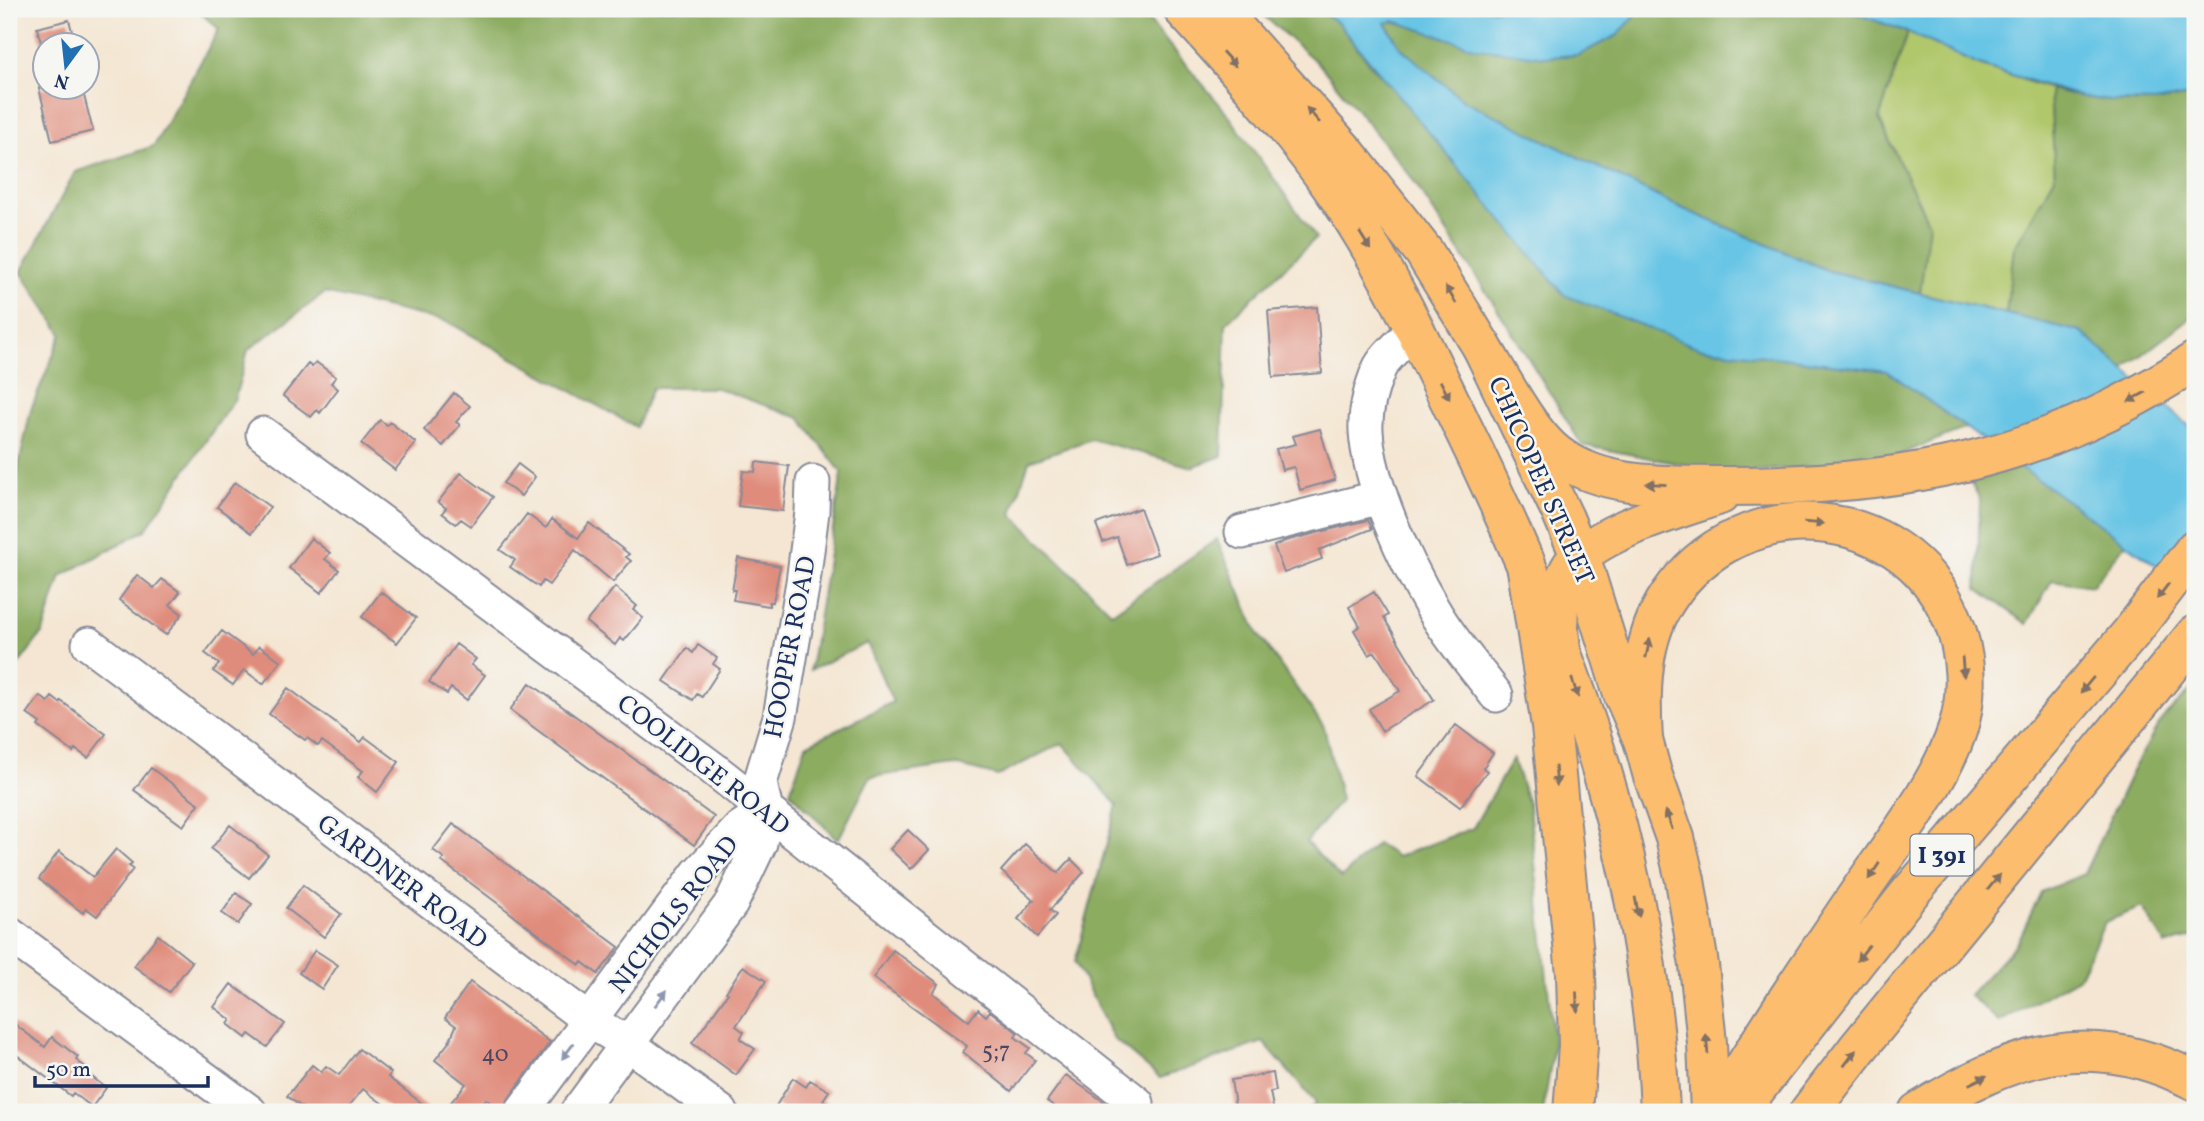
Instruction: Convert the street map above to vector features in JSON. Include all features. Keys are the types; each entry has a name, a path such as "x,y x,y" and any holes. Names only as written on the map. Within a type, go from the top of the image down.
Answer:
{"main road":[{"name":"CHICOPEE STREET","path":"1183,9 1286,126 1336,195 1377,261 1414,330 1527,562 1610,796 1634,890 1651,990 1660,1112"},
{"name":"CHICOPEE STREET","path":"1218,9 1306,106 1424,252 1482,347 1580,555 1623,694 1643,740 1651,773 1675,838 1692,922 1703,1004 1710,1112"},
{"path":"1482,347 1538,436 1561,458 1576,466 1611,478 1637,483 1749,486 1905,475 1990,457 2059,434 2126,403 2195,361"},
{"path":"1560,649 1557,608 1569,570 1580,555 1654,517 1749,486"},
{"path":"1643,740 1641,690 1645,660 1652,632 1667,597 1697,564 1714,550 1753,530 1774,524 1810,522 1845,527 1877,538 1895,549 1925,576 1938,592 1956,629 1963,661 1964,695 1958,728 1951,747 1907,823 1761,1037 1717,1112"},
{"name":"I 391","path":"1749,1098 1908,895 2132,633 2195,549"},
{"path":"1527,562 1551,726 1576,974 1578,1046 1573,1112"},
{"name":"I 391","path":"1809,1112 1858,1048 2184,650"},
{"path":"1919,1112 2012,1065 2062,1052 2107,1051 2129,1054 2195,1080"}],"street":[{"path":"1414,330 1380,365 1370,392 1366,430 1381,497 1433,611 1496,695"},
{"name":"COOLIDGE ROAD","path":"263,434 712,767 1138,1103"},
{"name":"HOOPER ROAD","path":"766,811 760,783 780,718 803,582 813,482"},
{"path":"1241,532 1381,497"},
{"name":"GARDNER ROAD","path":"89,644 590,1021 627,1043 721,1112"},
{"name":"NICHOLS ROAD","path":"523,1112 698,873 740,828 766,811"},
{"name":"NICHOLS ROAD","path":"576,1112 731,904 760,843 766,811"},
{"path":"9,934 250,1112"}],"green space":[{"path":"196,9 1139,9 1227,113 1316,238 1226,323 1222,456 1192,467 1091,439 1029,461 1012,514 1112,613 1217,539 1258,634 1324,727 1341,800 1306,842 1341,878 1377,844 1397,857 1473,828 1513,758 1529,807 1554,1045 1543,1112 1307,1112 1316,1103 1263,1042 1160,1078 1113,1038 1075,962 1117,805 1062,743 998,776 955,765 870,777 838,840 790,792 806,745 893,702 867,643 810,670 842,473 800,418 717,388 652,388 636,427 448,322 325,293 248,350 235,398 145,530 61,576 43,632 9,677 9,511 31,409 62,334 21,272 75,172 154,146 219,29"},
{"path":"1256,9 1318,9 1338,23 1374,69 1699,348 1887,371 1966,428 1881,462 1727,473 1582,445 1409,174 1321,66"},
{"path":"1641,9 1842,9 1908,32 1879,119 1929,224 1920,293 1829,271 1679,207 1463,100 1401,48 1385,22 1394,21 1545,57 1578,55 1618,35"},
{"path":"1908,32 1976,64 2050,89 2055,177 2014,248 2006,314 1920,293 1928,224 1879,119"},
{"path":"2050,89 2088,98 2122,102 2157,101 2195,95 2195,314 2124,369 2081,332 2006,314 2014,248 2055,177"},
{"path":"2015,463 2126,543 2092,586 2052,580 2027,624 1977,588 1980,499 1971,483"},
{"path":"2195,686 2195,936 2166,945 2142,907 2105,922 2079,977 1999,1022 1969,995 2018,942 2041,892 2084,874 2132,771 2162,719"}],"water":[{"path":"1318,9 1641,9 1618,35 1578,55 1545,57 1477,48 1394,21 1385,23 1401,48 1463,100 1679,207 1829,271 2081,332 2195,431 2195,593 1887,371 1699,348 1564,295 1338,23"},
{"path":"1842,9 2195,9 2195,95 2155,102 2082,97 1976,64 1908,32"}],"building":[{"path":"69,20 72,32 38,32 37,28"},
{"path":"42,102 86,102 93,131 52,141"},
{"path":"1317,307 1322,373 1273,377 1268,311"},
{"path":"316,362 336,377 331,383 338,389 320,413 317,410 311,417 283,396 308,364 312,367"},
{"path":"454,393 470,406 456,422 460,425 443,446 424,430"},
{"path":"380,420 387,425 390,422 416,443 395,470 361,444"},
{"path":"1320,429 1335,480 1300,490 1294,467 1282,470 1276,449 1296,444 1293,436"},
{"path":"756,462 789,466 783,511 738,506 743,471 755,472"},
{"path":"518,464 535,477 521,496 503,483"},
{"path":"461,473 493,497 471,526 461,519 456,524 442,513 446,508 438,502"},
{"path":"235,482 270,507 252,533 217,507"},
{"path":"1140,508 1157,554 1127,565 1117,537 1103,542 1096,524"},
{"path":"527,514 546,528 552,519 578,538 589,523 629,554 626,557 631,561 613,582 575,550 549,585 543,581 539,587 510,567 515,560 500,550"},
{"path":"1368,520 1372,529 1319,550 1322,559 1284,573 1274,546"},
{"path":"311,538 330,553 325,559 339,570 321,593 289,568"},
{"path":"738,558 780,566 773,602 769,602 769,606 733,600 735,590 732,590"},
{"path":"137,575 154,588 162,579 180,592 170,605 182,614 166,635 119,600"},
{"path":"615,587 637,606 633,610 643,618 624,641 620,638 615,645 586,622"},
{"path":"381,592 416,618 397,643 362,617"},
{"path":"1374,592 1388,615 1384,618 1434,700 1382,731 1369,709 1400,691 1375,652 1369,655 1354,630 1360,626 1349,607"},
{"path":"222,631 253,654 259,646 281,661 263,684 244,670 233,685 213,671 219,664 205,653"},
{"path":"456,644 476,659 471,665 485,675 467,700 451,688 447,694 429,682"},
{"path":"698,645 717,658 713,664 720,669 702,697 697,694 693,700 664,681 687,648 693,653"},
{"path":"530,683 714,817 694,845 510,710"},
{"path":"288,688 361,742 365,737 399,762 377,792 358,777 363,771 322,741 318,746 307,738 305,740 269,714"},
{"path":"40,696 48,702 52,697 60,703 61,701 106,734 88,758 75,749 73,752 38,726 40,723 27,714"},
{"path":"1456,725 1493,753 1483,768 1487,771 1460,807 1418,776"},
{"path":"151,768 199,804 183,826 134,790"},
{"path":"453,824 619,947 598,974 582,962 580,965 441,861 444,858 433,850"},
{"path":"230,825 268,855 249,878 211,849"},
{"path":"908,830 929,850 911,869 890,849"},
{"path":"1025,844 1058,873 1071,859 1084,872 1050,910 1056,915 1037,937 1018,919 1034,900 1001,871"},
{"path":"116,849 132,863 129,866 133,869 97,916 86,908 83,913 39,879 59,851 93,877"},
{"path":"303,885 341,914 324,937 286,908"},
{"path":"236,893 252,904 238,924 222,913"},
{"path":"158,935 192,962 169,992 134,966"},
{"path":"315,950 338,965 322,989 299,973"},
{"path":"893,950 939,984 933,993 969,1021 978,1009 986,1016 990,1011 1018,1033 1015,1037 1030,1048 1026,1053 1035,1060 1011,1091 963,1052 967,1046 873,978"},
{"path":"743,966 766,981 736,1026 744,1032 740,1039 755,1049 736,1075 692,1043 728,993 726,992"},
{"path":"470,982 550,1042 507,1101 503,1112 486,1099 475,1112 443,1112 466,1084 435,1060 449,1042 456,1026 445,1018"},
{"path":"231,984 285,1024 267,1047 249,1034 246,1038 228,1024 231,1020 214,1007"},
{"path":"9,1020 45,1047 52,1037 78,1057 76,1060 89,1070 87,1073 106,1088 92,1107 73,1093 71,1096 9,1049"},
{"path":"359,1049 391,1073 388,1077 433,1112 394,1112 363,1089 344,1112 308,1112 287,1096 312,1065 321,1072 326,1066 339,1075"},
{"path":"1273,1073 1276,1091 1270,1092 1274,1112 1236,1112 1231,1080"},
{"path":"1066,1075 1118,1112 1062,1112 1047,1101"},
{"path":"793,1078 806,1087 810,1080 829,1091 823,1100 844,1112 786,1112 776,1106"}]}
